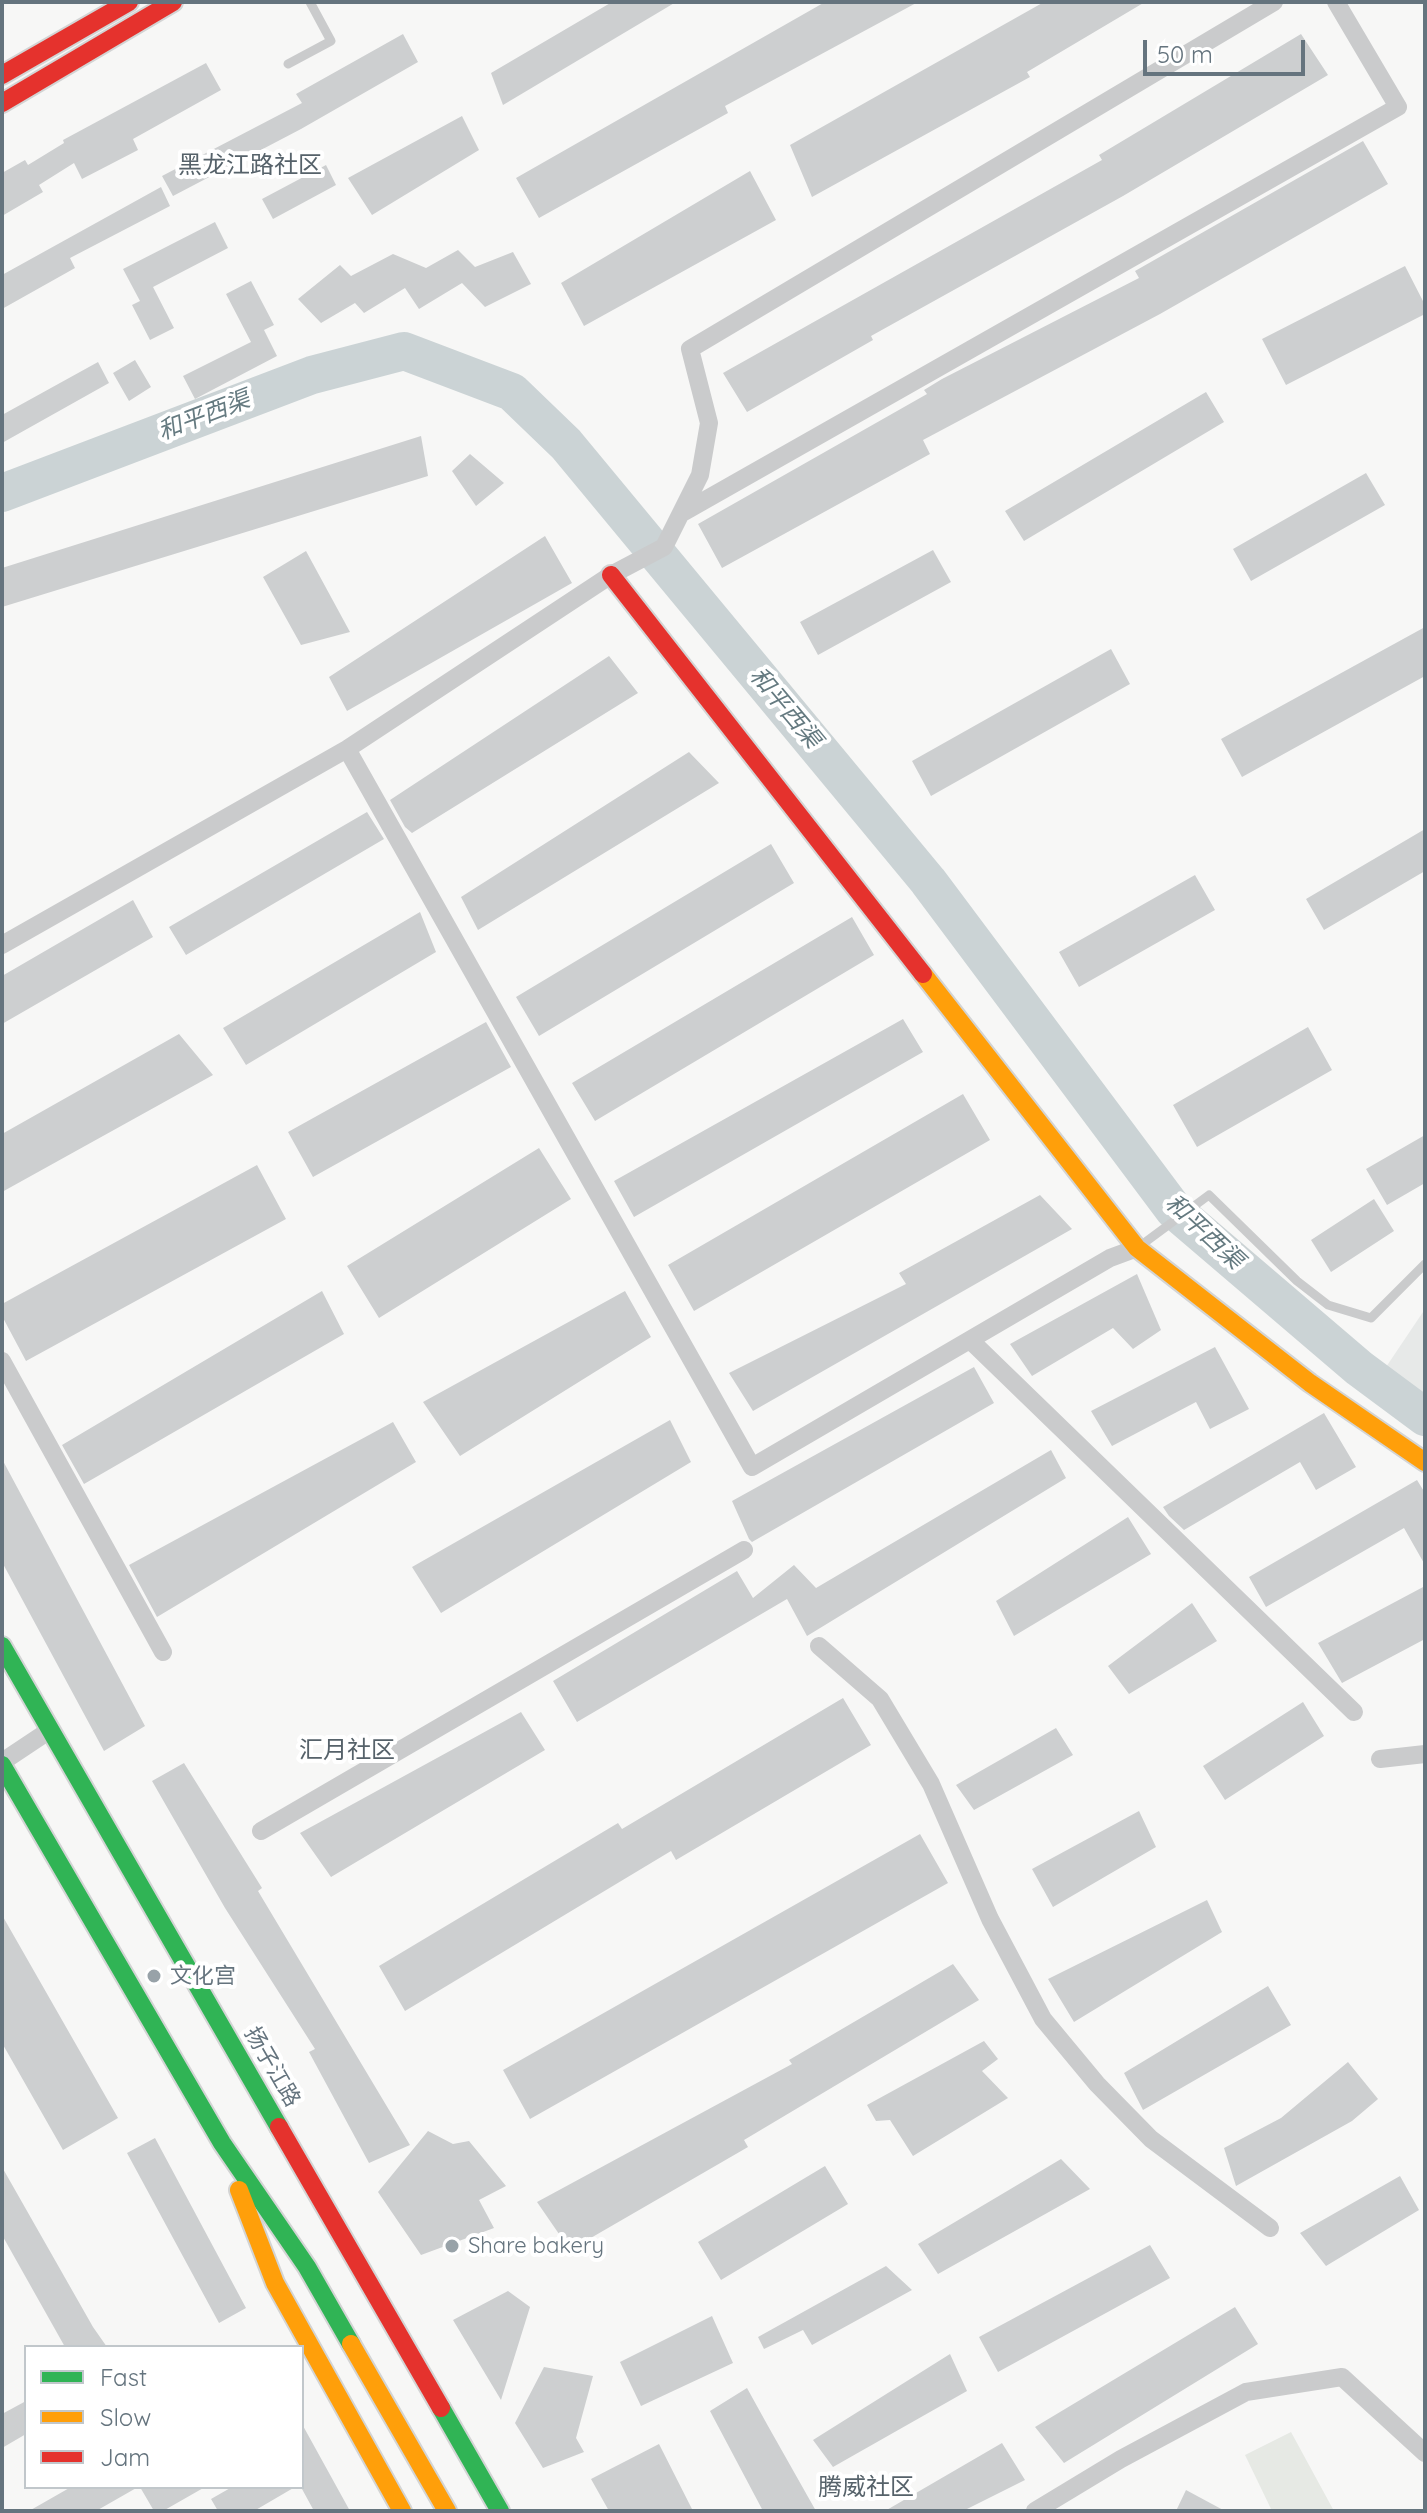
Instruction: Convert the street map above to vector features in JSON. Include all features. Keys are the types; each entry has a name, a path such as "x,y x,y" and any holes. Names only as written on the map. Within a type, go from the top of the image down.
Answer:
{"main road":[{"path":"2,75 129,2"},
{"path":"2,103 173,2"},
{"path":"612,575 1138,1248 1310,1383 1425,1462"},
{"name":"扬子江路","path":"2,1646 500,2511"},
{"path":"2,1763 222,2143 307,2267 447,2511"},
{"path":"222,2143 275,2283 402,2511"}],"street":[{"path":"2,945 347,749 612,575 664,547 700,475 709,423 690,349 1274,2"},
{"path":"684,512 1398,107 1336,2"},
{"path":"347,749 752,1467 1110,1258 1138,1248"},
{"path":"971,1341 1354,1712"},
{"path":"2,1361 163,1652"},
{"path":"261,1831 744,1550"},
{"path":"819,1646 880,1699 924,1772 990,1919 1043,2019 1097,2084 1151,2139 1270,2228"},
{"path":"2,1763 50,1730"},
{"path":"1380,1759 1425,1754"},
{"path":"1035,2511 1121,2459 1246,2392 1342,2377 1425,2453"}],"lane":[{"path":"288,64 331,41 310,2"},
{"path":"1138,1248 1209,1195 1297,1281 1328,1305 1371,1318 1425,1264"}],"shaded area":[{"path":"1425,1309 1425,1404 1382,1373"},
{"path":"1291,2432 1334,2511 1272,2511 1245,2455"}],"building":[{"path":"612,2 676,2 503,105 491,73"},
{"path":"825,2 918,2 725,106 728,113 539,218 516,178"},
{"path":"1044,2 1145,2 1027,72 1030,77 812,197 790,145"},
{"path":"403,34 418,62 301,129 173,196 162,176 302,103 296,94"},
{"path":"1301,34 1328,75 1123,196 871,336 873,340 747,412 723,373 1102,160 1099,155"},
{"path":"206,63 221,90 133,139 138,150 82,179 74,163 39,185 43,192 2,216 2,173 25,160 28,165 64,143 63,140"},
{"path":"462,116 479,150 372,215 348,178"},
{"path":"1363,141 1388,184 1160,314 923,440 930,454 722,568 698,524 927,394 924,390 942,379 1139,278 1135,271"},
{"path":"326,165 336,185 273,219 262,199"},
{"path":"750,171 776,220 584,326 561,283"},
{"path":"161,187 170,206 70,258 75,268 2,309 2,275"},
{"path":"215,222 228,248 153,287 174,328 150,340 132,305 140,301 123,269"},
{"path":"458,250 475,267 513,252 531,284 485,307 462,283 419,309 405,288 364,313 355,303 321,323 298,299 340,265 351,276 393,254 426,268"},
{"path":"1405,266 1425,305 1425,314 1286,385 1262,339"},
{"path":"251,281 274,325 264,330 277,356 195,399 183,376 251,342 226,294"},
{"path":"135,360 151,387 129,401 113,373"},
{"path":"98,362 109,383 2,443 2,415"},
{"path":"1206,392 1224,422 1024,541 1005,511"},
{"path":"421,436 428,476 2,607 2,568"},
{"path":"470,454 504,483 476,506 452,471"},
{"path":"1366,473 1385,505 1251,581 1233,549"},
{"path":"545,536 572,583 347,711 329,677"},
{"path":"933,550 951,582 818,655 800,622"},
{"path":"306,551 350,632 301,645 263,577"},
{"path":"1425,627 1425,676 1242,777 1221,739"},
{"path":"1111,649 1130,684 931,796 912,761"},
{"path":"609,656 638,693 412,833 405,827 390,800"},
{"path":"689,752 719,783 478,930 461,897"},
{"path":"367,812 384,839 186,955 169,927"},
{"path":"1425,829 1425,871 1324,930 1306,899"},
{"path":"771,844 794,883 539,1036 516,997"},
{"path":"1195,875 1215,910 1079,987 1059,952"},
{"path":"133,900 153,937 2,1024 2,976"},
{"path":"420,912 436,952 246,1065 223,1028"},
{"path":"852,917 874,955 595,1121 572,1083"},
{"path":"903,1019 923,1052 634,1217 614,1181"},
{"path":"486,1022 511,1067 313,1177 288,1132"},
{"path":"1308,1027 1332,1070 1197,1147 1173,1105"},
{"path":"179,1034 213,1075 2,1192 2,1134"},
{"path":"963,1094 990,1140 694,1311 668,1265"},
{"path":"1425,1135 1425,1183 1387,1205 1366,1169"},
{"path":"539,1148 571,1199 379,1318 347,1266"},
{"path":"257,1165 286,1219 26,1361 2,1316 2,1304"},
{"path":"1040,1195 1072,1229 753,1411 729,1373 906,1284 899,1273"},
{"path":"1374,1199 1394,1231 1331,1272 1311,1240"},
{"path":"1137,1274 1161,1330 1133,1349 1113,1328 1032,1376 1010,1344"},
{"path":"322,1291 344,1334 84,1484 62,1445"},
{"path":"625,1291 651,1337 460,1456 423,1402"},
{"path":"1215,1347 1249,1409 1210,1429 1196,1402 1112,1446 1091,1411"},
{"path":"974,1367 994,1403 752,1542 749,1539 732,1501"},
{"path":"1324,1413 1356,1467 1316,1490 1300,1462 1184,1530 1163,1507"},
{"path":"670,1420 691,1462 441,1613 412,1567"},
{"path":"393,1422 416,1462 157,1617 129,1565"},
{"path":"1051,1450 1066,1478 807,1636 787,1599 577,1722 553,1681 737,1571 753,1598 794,1565 816,1588"},
{"path":"2,1459 145,1726 104,1751 2,1562"},
{"path":"1417,1480 1425,1493 1425,1565 1404,1528 1266,1607 1249,1577"},
{"path":"1128,1517 1151,1554 1014,1636 996,1601"},
{"path":"1425,1586 1425,1639 1342,1683 1318,1643"},
{"path":"1192,1603 1217,1641 1129,1694 1108,1666"},
{"path":"843,1698 871,1745 676,1860 671,1851 405,2011 379,1966 618,1823 622,1829"},
{"path":"1303,1702 1324,1736 1225,1800 1203,1766"},
{"path":"521,1712 545,1750 331,1877 300,1833"},
{"path":"1056,1728 1073,1755 974,1810 956,1785"},
{"path":"184,1763 262,1888 258,1891 410,2145 369,2163 309,2052 315,2049 225,1908 152,1781"},
{"path":"1139,1811 1156,1847 1053,1907 1032,1869"},
{"path":"920,1834 948,1883 530,2119 503,2070"},
{"path":"1207,1900 1222,1932 1074,2022 1048,1979"},
{"path":"2,1915 118,2118 63,2150 2,2043"},
{"path":"953,1964 979,2000 744,2140 748,2147 570,2250 537,2202 792,2064 789,2060"},
{"path":"1268,1986 1291,2025 1143,2110 1124,2073"},
{"path":"984,2041 998,2059 982,2071 1008,2098 913,2156 890,2120 876,2121 867,2105"},
{"path":"1348,2062 1378,2099 1352,2121 1236,2186 1224,2148 1281,2118"},
{"path":"428,2131 453,2144 469,2141 506,2186 479,2200 494,2228 421,2255 378,2192"},
{"path":"155,2138 246,2308 219,2323 127,2153"},
{"path":"1061,2159 1090,2189 938,2274 918,2244"},
{"path":"825,2166 848,2204 721,2280 698,2242"},
{"path":"2,2167 106,2345 64,2345 2,2235"},
{"path":"1400,2176 1419,2210 1326,2266 1300,2233"},
{"path":"1150,2245 1170,2278 998,2372 979,2337"},
{"path":"886,2266 912,2290 812,2345 803,2330 764,2349 758,2337"},
{"path":"508,2291 530,2307 501,2400 453,2320"},
{"path":"1235,2307 1258,2344 1064,2463 1035,2427"},
{"path":"712,2316 733,2363 641,2406 620,2362"},
{"path":"950,2354 967,2391 833,2467 813,2440"},
{"path":"544,2367 593,2376 576,2438 584,2452 543,2468 515,2423"},
{"path":"747,2388 816,2511 763,2511 710,2411"},
{"path":"24,2402 24,2435 2,2448 2,2414"},
{"path":"304,2428 350,2511 314,2511 302,2489"},
{"path":"1002,2443 1025,2480 963,2511 885,2511"},
{"path":"659,2444 693,2511 609,2511 591,2479"},
{"path":"68,2489 134,2489 96,2511 29,2511"},
{"path":"141,2489 202,2489 163,2511 154,2511"},
{"path":"228,2489 292,2489 254,2511 218,2511 211,2499"},
{"path":"1186,2490 1225,2511 1176,2511"}],"waterway":[{"name":"和平西渠","path":"2,493 312,375 404,351 512,392 566,444 928,881 1174,1210 1359,1368 1425,1417"}],"traffic: fast":[{"path":"2,1646 279,2127"},
{"path":"2,1765 222,2143 307,2267 351,2344"},
{"path":"441,2408 500,2511"}],"traffic: slow":[{"path":"923,974 1137,1248 1310,1383 1425,1462"},
{"path":"239,2190 275,2283 402,2511"},
{"path":"351,2344 447,2511"}],"traffic: jam":[{"path":"2,75 129,2"},
{"path":"2,103 173,2"},
{"path":"611,575 923,974"},
{"path":"279,2127 441,2408"}],"place":[{"name":"文化宫","path":"154,1976"},
{"name":"Share bakery","path":"452,2246"}],"district":[{"name":"黑龙江路社区","path":"250,166"},
{"name":"汇月社区","path":"347,1751"},
{"name":"腾威社区","path":"866,2488"}]}
